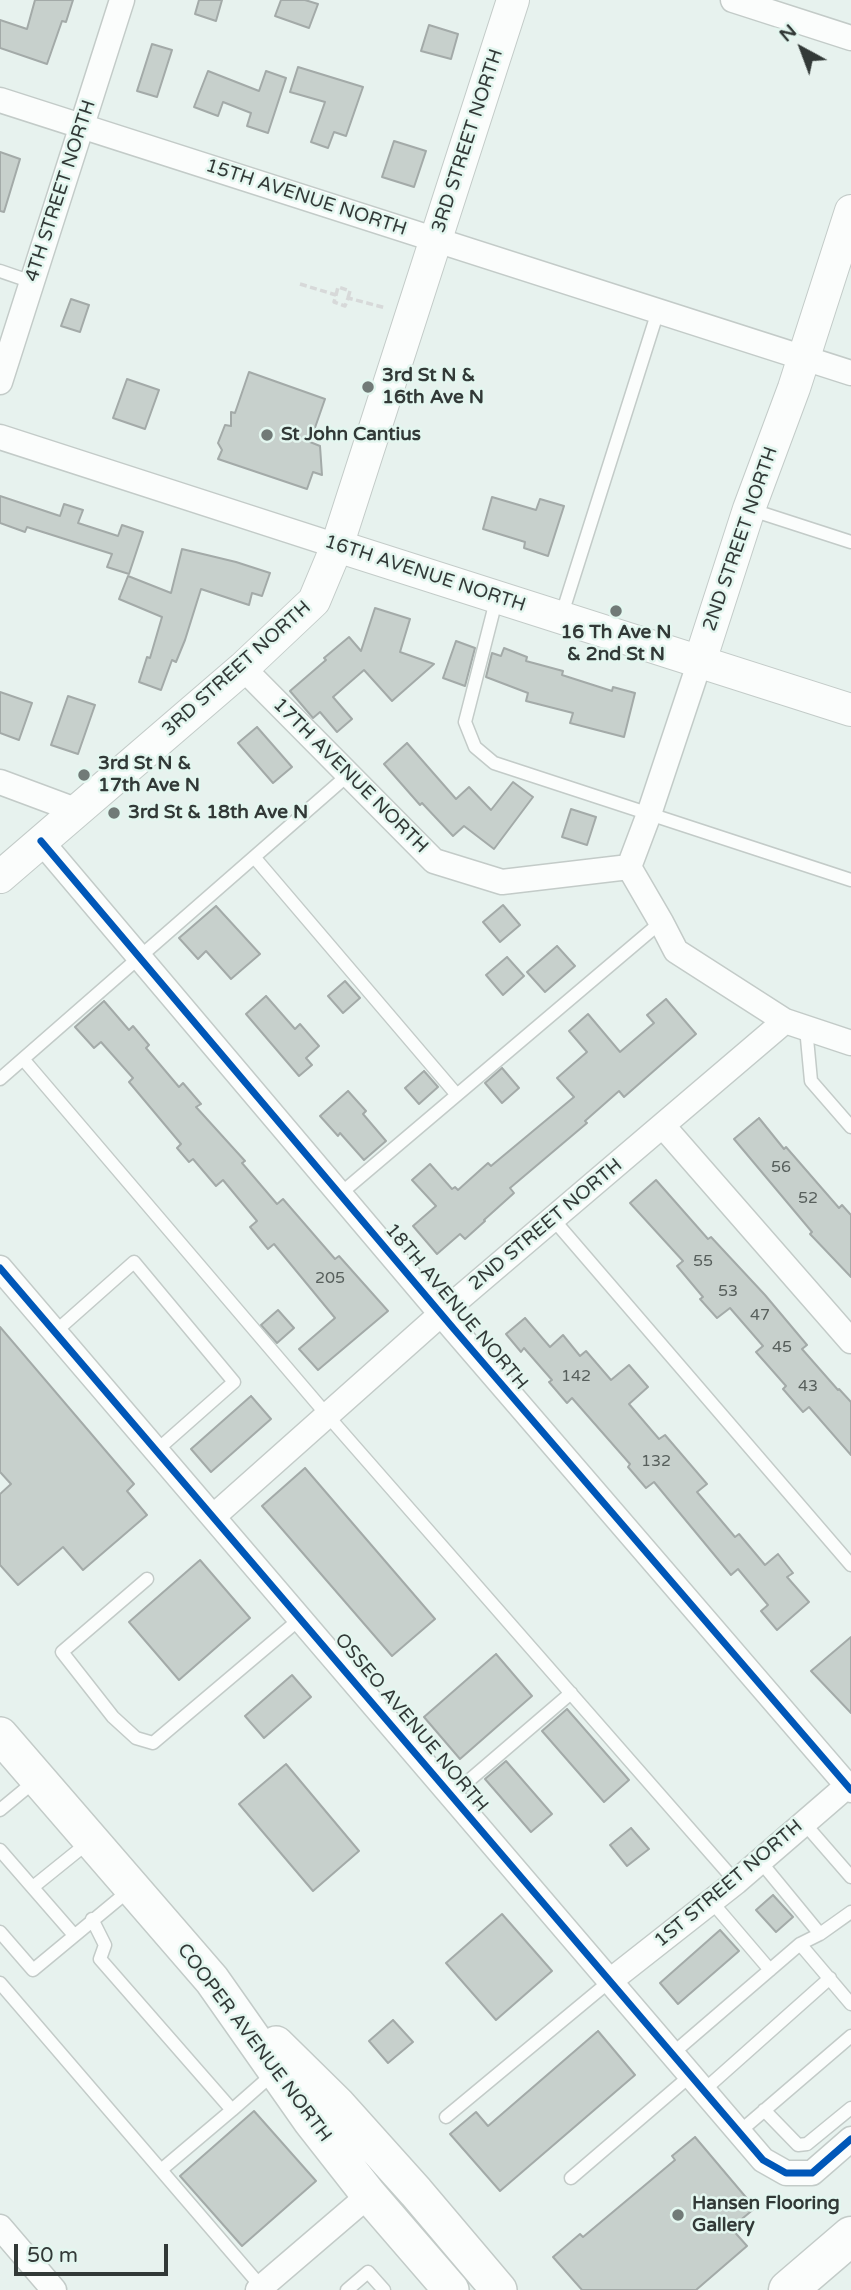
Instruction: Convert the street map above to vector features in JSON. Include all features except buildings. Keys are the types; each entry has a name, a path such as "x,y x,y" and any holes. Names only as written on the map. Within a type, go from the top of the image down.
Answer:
{"highway":[{"path":"788,2290 851,2236"}],"main road":[{"name":"COOPER AVENUE NORTH","path":"0,1735 212,1980 311,2121 369,2195 451,2290"},
{"path":"212,1980 337,2104 499,2290"}],"street":[{"name":"4TH STREET NORTH","path":"0,382 122,0"},
{"name":"3RD STREET NORTH","path":"0,877 243,668 314,601 337,546 513,0"},
{"path":"733,0 851,38"},
{"name":"15TH AVENUE NORTH","path":"0,100 851,373"},
{"name":"2ND STREET NORTH","path":"629,867 649,814 749,509 804,358 851,212"},
{"name":"16TH AVENUE NORTH","path":"0,437 851,710"},
{"name":"17TH AVENUE NORTH","path":"243,668 434,861 502,882 629,867"},
{"path":"0,782 78,811"},
{"name":"18TH AVENUE NORTH","path":"41,841 441,1314 849,1788"},
{"path":"629,867 676,951 795,1025 851,1044"},
{"name":"2ND STREET NORTH","path":"214,1516 441,1314 663,1126 795,1025"},
{"path":"663,1126 851,1341"},
{"name":"OSSEO AVENUE NORTH","path":"0,1268 763,2160 786,2173 812,2174 851,2139"},
{"name":"1ST STREET NORTH","path":"610,1981 736,1882 849,1788"},
{"path":"261,2289 369,2195"},
{"path":"0,2227 54,2290"}],"lane":[{"path":"0,271 32,282"},
{"path":"561,617 658,311"},
{"path":"749,509 851,542"},
{"path":"497,597 465,722 475,747 494,763 851,880"},
{"path":"0,1079 348,775"},
{"path":"254,857 457,1095"},
{"path":"340,1194 662,922"},
{"path":"795,1025 811,1081 851,1127"},
{"path":"23,1059 327,1415 736,1882"},
{"path":"553,1219 851,1565"},
{"path":"55,1332 134,1262 234,1382 157,1450"},
{"path":"147,1579 62,1652 113,1717 136,1738 153,1743 301,1618"},
{"path":"452,1795 571,1693"},
{"path":"0,1810 38,1779"},
{"path":"804,1823 851,1877"},
{"path":"33,1887 91,1840"},
{"path":"0,1850 74,1935"},
{"path":"760,1861 820,1934"},
{"path":"0,1932 33,1970 132,1888"},
{"path":"711,1901 770,1970"},
{"path":"672,2054 800,1944 820,1934 851,1912"},
{"path":"92,1919 105,1945 100,1959 232,2110"},
{"path":"800,1944 851,2004"},
{"path":"571,2178 697,2084 830,1978"},
{"path":"446,2117 610,1981"},
{"path":"0,1983 261,2289"},
{"path":"738,2133 851,2036"},
{"path":"161,2170 276,2071"},
{"path":"764,2110 797,2145 807,2144 851,2108"},
{"path":"347,2290 368,2272 384,2290"}],"path":[{"path":"300,284 336,295"},
{"path":"338,287 350,291 348,298 345,306 334,302 338,287"},
{"path":"348,298 386,308"}],"cycle path":[{"path":"41,841 453,1328 851,1790"},
{"path":"0,1268 763,2160 786,2173 812,2173 851,2139"}],"place":[{"name":"3rd St N & 16th Ave N","path":"368,387"},
{"name":"St John Cantius","path":"267,435"},
{"name":"16 Th Ave N & 2nd St N","path":"616,611"},
{"name":"3rd St N & 17th Ave N","path":"84,775"},
{"name":"3rd St & 18th Ave N","path":"114,813"},
{"name":"Hansen Flooring Gallery","path":"678,2215"}]}
